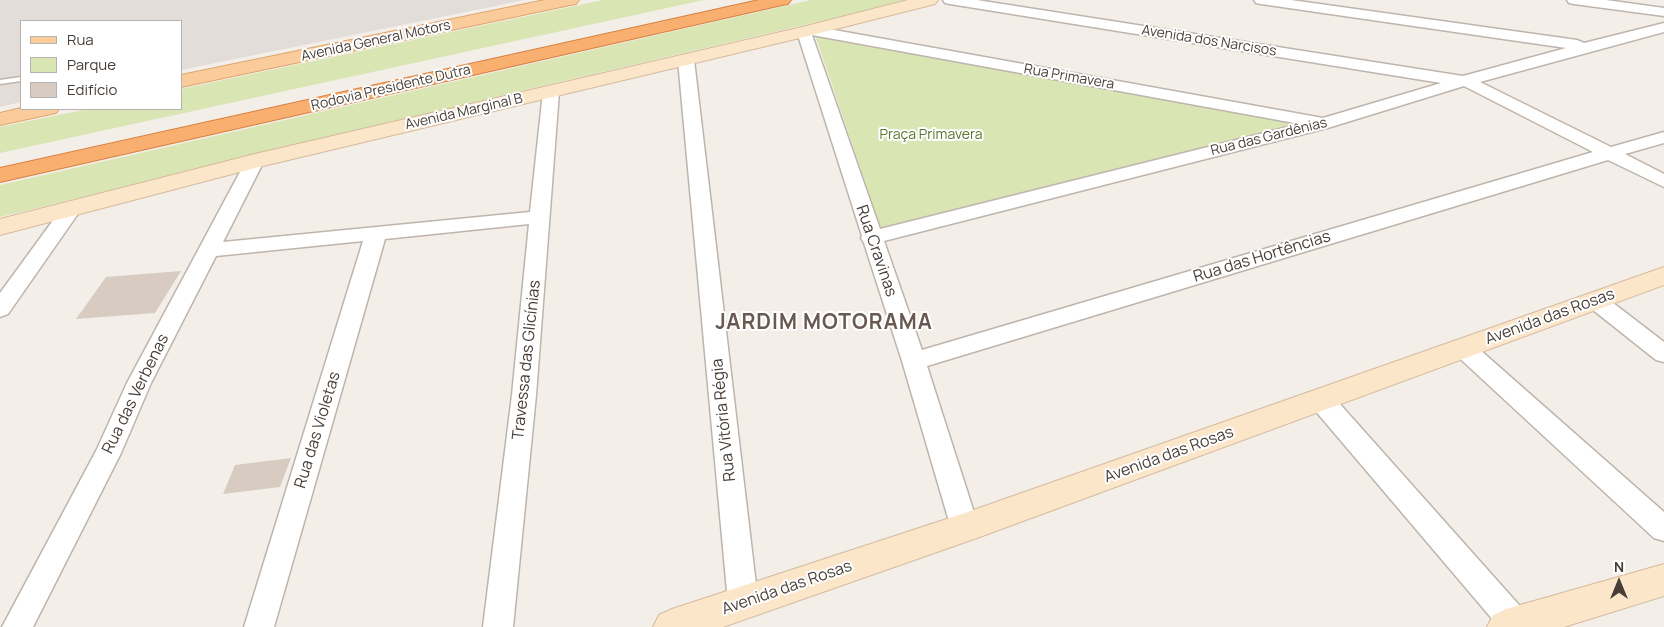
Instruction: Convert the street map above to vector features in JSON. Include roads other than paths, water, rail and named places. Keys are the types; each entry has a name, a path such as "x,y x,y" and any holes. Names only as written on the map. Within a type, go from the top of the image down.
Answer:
{"highway":[{"name":"Rodovia Presidente Dutra","path":"0,159 722,0"},
{"name":"Rodovia Presidente Dutra","path":"0,176 782,0"}],"main road":[{"name":"Avenida General Motors","path":"182,81 570,0"},
{"path":"0,119 44,110"}],"street":[{"name":"Avenida Marginal B","path":"0,227 255,161 808,31 929,0"},
{"name":"Avenida dos Narcisos","path":"950,0 1468,82"},
{"path":"1261,0 1586,46"},
{"path":"1574,0 1664,12"},
{"name":"Rua das Gardênias","path":"871,238 1326,123 1586,46 1664,27"},
{"name":"Rua Primavera","path":"808,31 1326,123"},
{"name":"Rua Cravinas","path":"808,31 871,238 914,361 965,528"},
{"name":"Rua Vitória Régia","path":"686,60 743,602"},
{"path":"1468,82 1664,181"},
{"name":"Travessa das Glicínias","path":"498,627 524,395 551,92"},
{"name":"Rua das Hortências","path":"914,361 1664,137"},
{"name":"Rua das Verbenas","path":"17,627 108,453 139,383 255,161"},
{"path":"0,309 72,208"},
{"path":"210,250 540,216"},
{"name":"Rua das Violetas","path":"259,627 376,233"},
{"name":"Avenida das Rosas","path":"672,627 965,528 1322,401 1664,276"},
{"path":"1596,301 1664,354"},
{"path":"1463,348 1664,529"},
{"path":"1322,401 1511,625 1664,580"}],"lane":[{"path":"0,82 20,79"}],"district":[{"name":"JARDIM MOTORAMA","path":"824,323"}],"park label":[{"name":"Praça Primavera","path":"931,135"}]}
